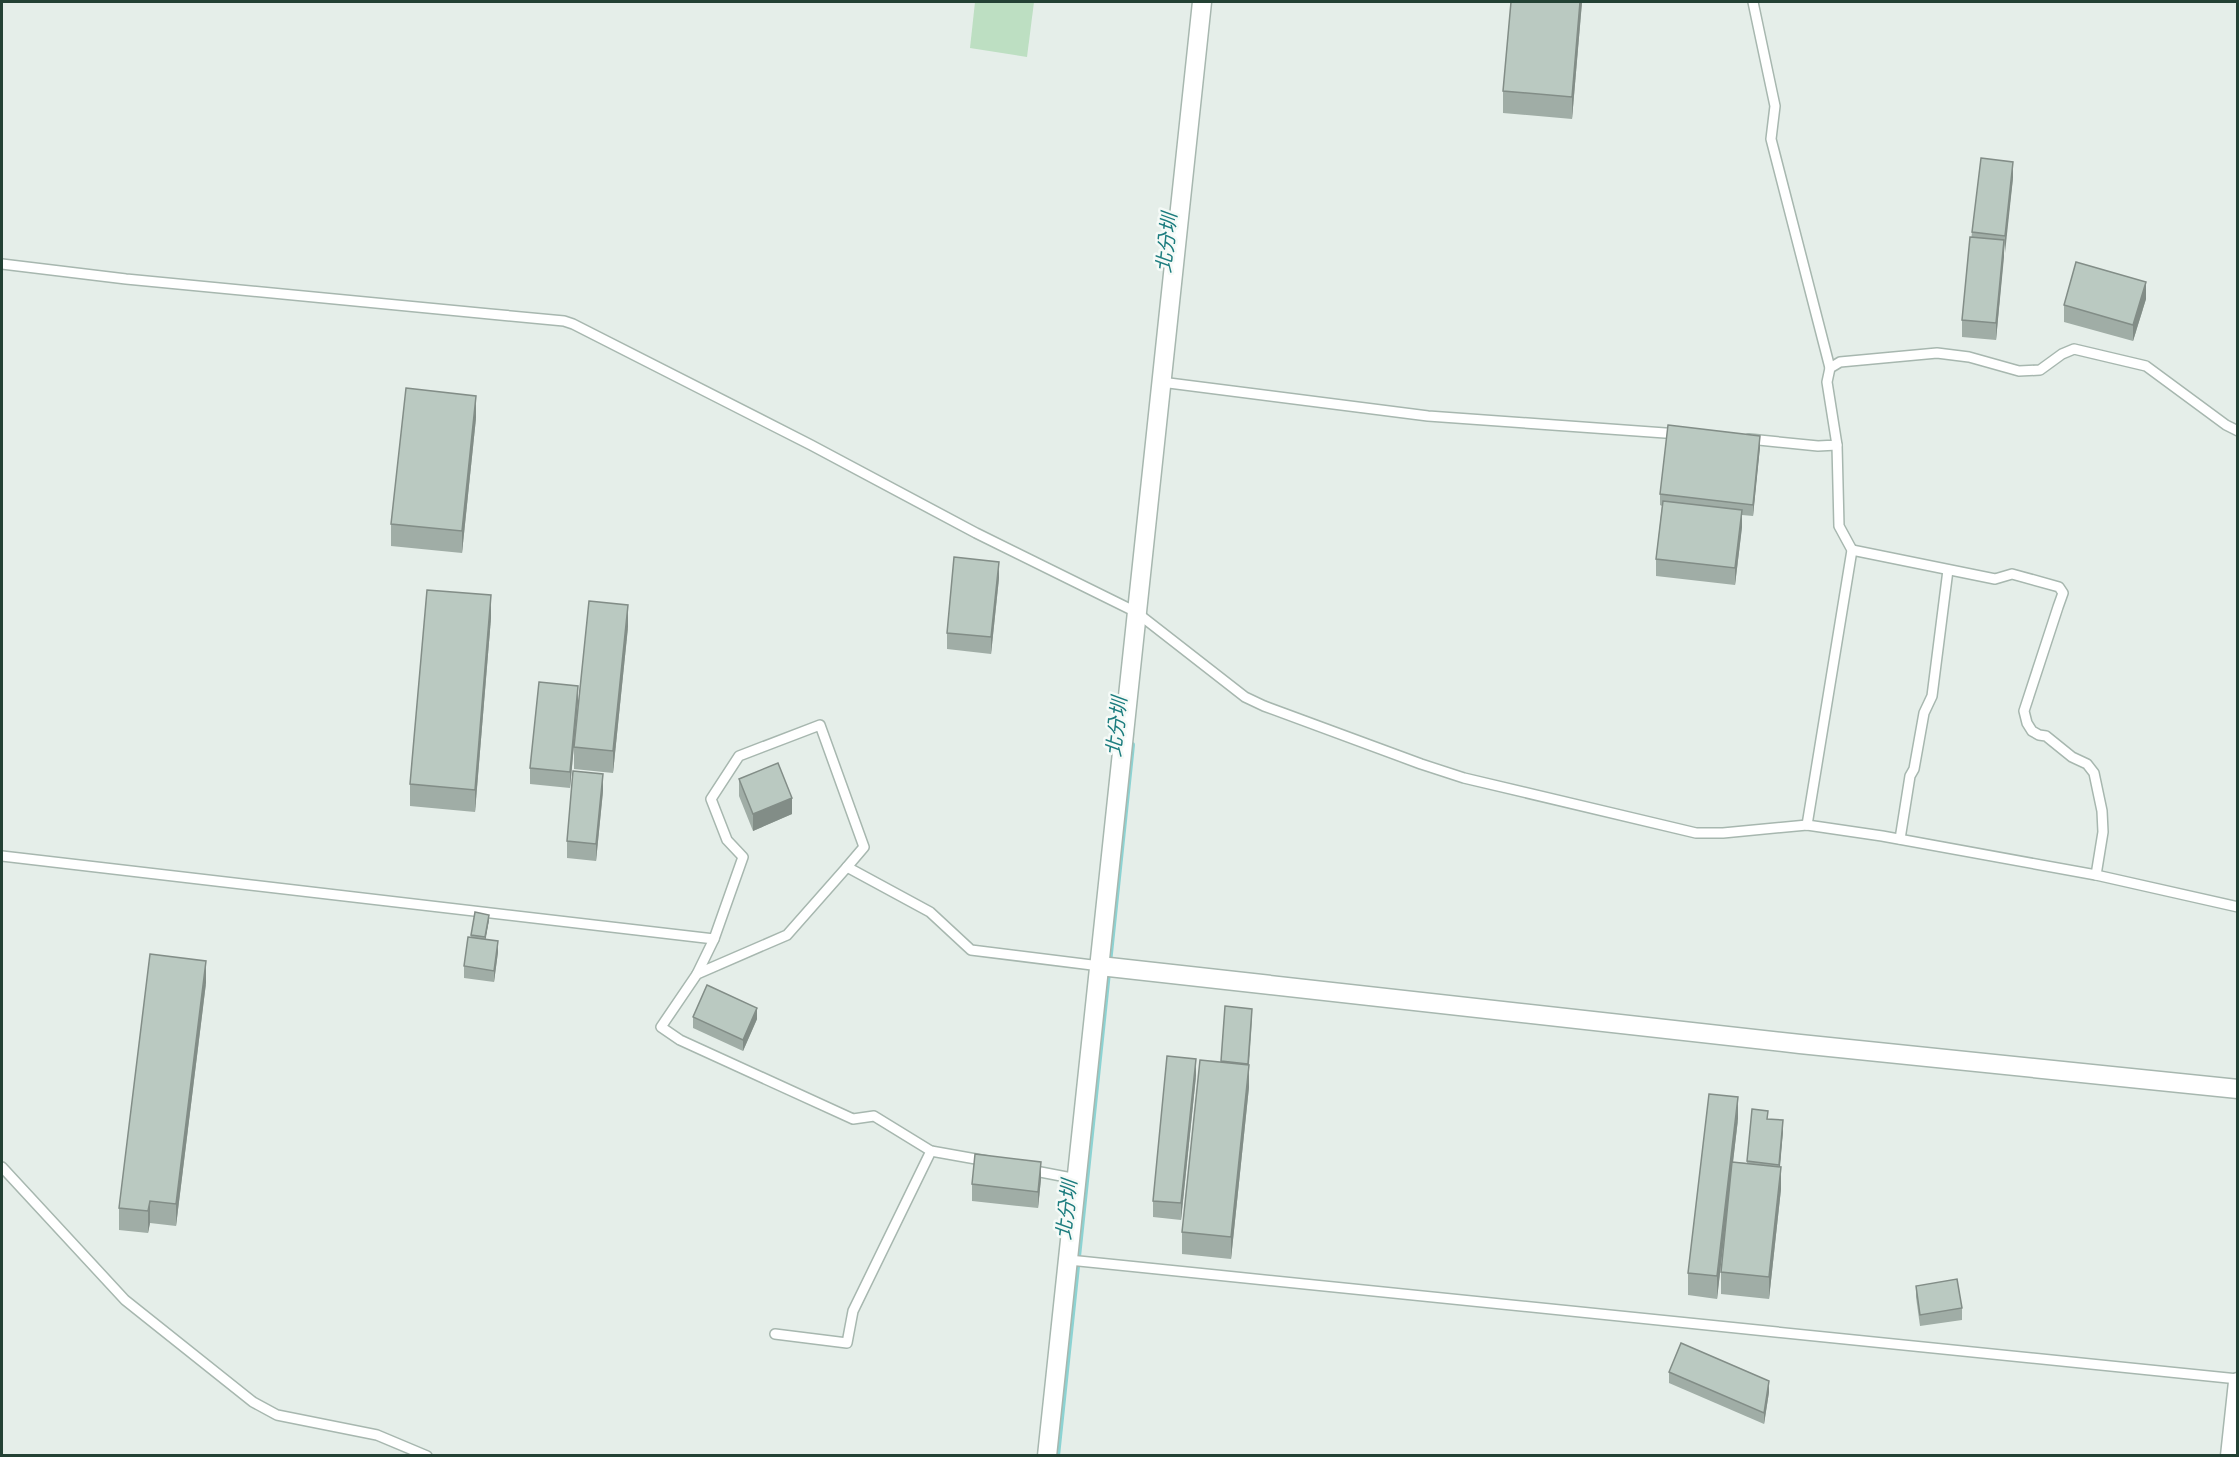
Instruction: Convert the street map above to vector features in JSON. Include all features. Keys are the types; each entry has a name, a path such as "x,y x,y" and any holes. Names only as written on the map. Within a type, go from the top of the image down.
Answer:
{"street":[{"path":"1047,1455 1202,2"},
{"path":"1100,966 1800,1044 2238,1089"},
{"path":"2230,1455 2238,1380"}],"lane":[{"path":"1754,2 1775,106 1771,139 1830,368 1827,382 1837,445 1839,526 1852,550 1807,825"},
{"path":"2,264 126,279 564,321 811,446 976,533 1136,612 1245,697 1420,764 1464,778 1696,833 1723,834 1779,826 1807,825 1900,839 2096,875 2238,907"},
{"path":"1830,368 1840,362 1937,353 1969,357 2019,370 2040,370 2062,354 2074,349 2146,366 2226,425 2238,431"},
{"path":"1161,382 1428,416 1685,434"},
{"path":"1742,439 1818,446 1837,445"},
{"path":"1852,550 1995,579 2012,574 2059,587 2063,593 2024,711 2027,723 2032,730 2039,735 2046,736 2072,757 2087,764 2094,773 2102,811 2103,832 2096,875"},
{"path":"1900,839 1910,776 1914,769 1924,713 1932,696 1948,570"},
{"path":"697,974 787,935 864,847 820,725 739,756 711,799 727,840 743,858 714,939 697,974 661,1027 680,1040 853,1119 874,1116 931,1151 997,1163"},
{"path":"2,856 714,939"},
{"path":"847,867 930,912 971,950 1100,966"},
{"path":"775,1334 848,1342 853,1311 931,1151"},
{"path":"2,1167 125,1300 253,1402 278,1414 377,1435 427,1455"},
{"path":"1020,1168 1077,1179"},
{"path":"1069,1260 2238,1380"}],"green space":[{"path":"975,2 1034,2 1027,57 970,48"}],"building":[{"path":"1511,2 1580,2 1572,97 1503,91"},
{"path":"1981,158 2013,162 2005,236 1972,232"},
{"path":"1970,237 2004,240 1996,323 1962,320"},
{"path":"2076,262 2146,282 2133,325 2064,305"},
{"path":"406,388 476,396 462,531 391,524"},
{"path":"1668,425 1760,436 1753,505 1660,494"},
{"path":"1663,501 1742,510 1735,568 1656,559"},
{"path":"954,557 999,562 991,637 947,633"},
{"path":"427,590 491,595 475,790 410,784"},
{"path":"589,601 628,605 613,751 574,747"},
{"path":"539,682 578,686 570,772 530,768"},
{"path":"778,763 792,798 753,814 739,779"},
{"path":"573,771 603,774 596,844 567,841"},
{"path":"475,912 489,915 485,937 471,935"},
{"path":"468,937 498,941 494,971 464,966"},
{"path":"150,954 206,961 176,1204 150,1201 148,1211 119,1208"},
{"path":"707,985 757,1008 743,1040 693,1017"},
{"path":"1225,1006 1252,1009 1248,1064 1221,1061"},
{"path":"1167,1056 1196,1059 1181,1203 1153,1201"},
{"path":"1200,1060 1249,1065 1231,1237 1182,1232"},
{"path":"1709,1094 1738,1097 1717,1276 1688,1273"},
{"path":"1752,1109 1768,1111 1767,1119 1783,1120 1779,1165 1747,1161"},
{"path":"975,1154 1041,1162 1038,1192 972,1184"},
{"path":"1732,1162 1781,1167 1769,1277 1721,1272"},
{"path":"1957,1279 1962,1308 1920,1315 1916,1286"},
{"path":"1681,1343 1769,1381 1764,1413 1669,1372"}],"waterway":[{"name":"北分圳","path":"1057,1456 1132,745"}]}
